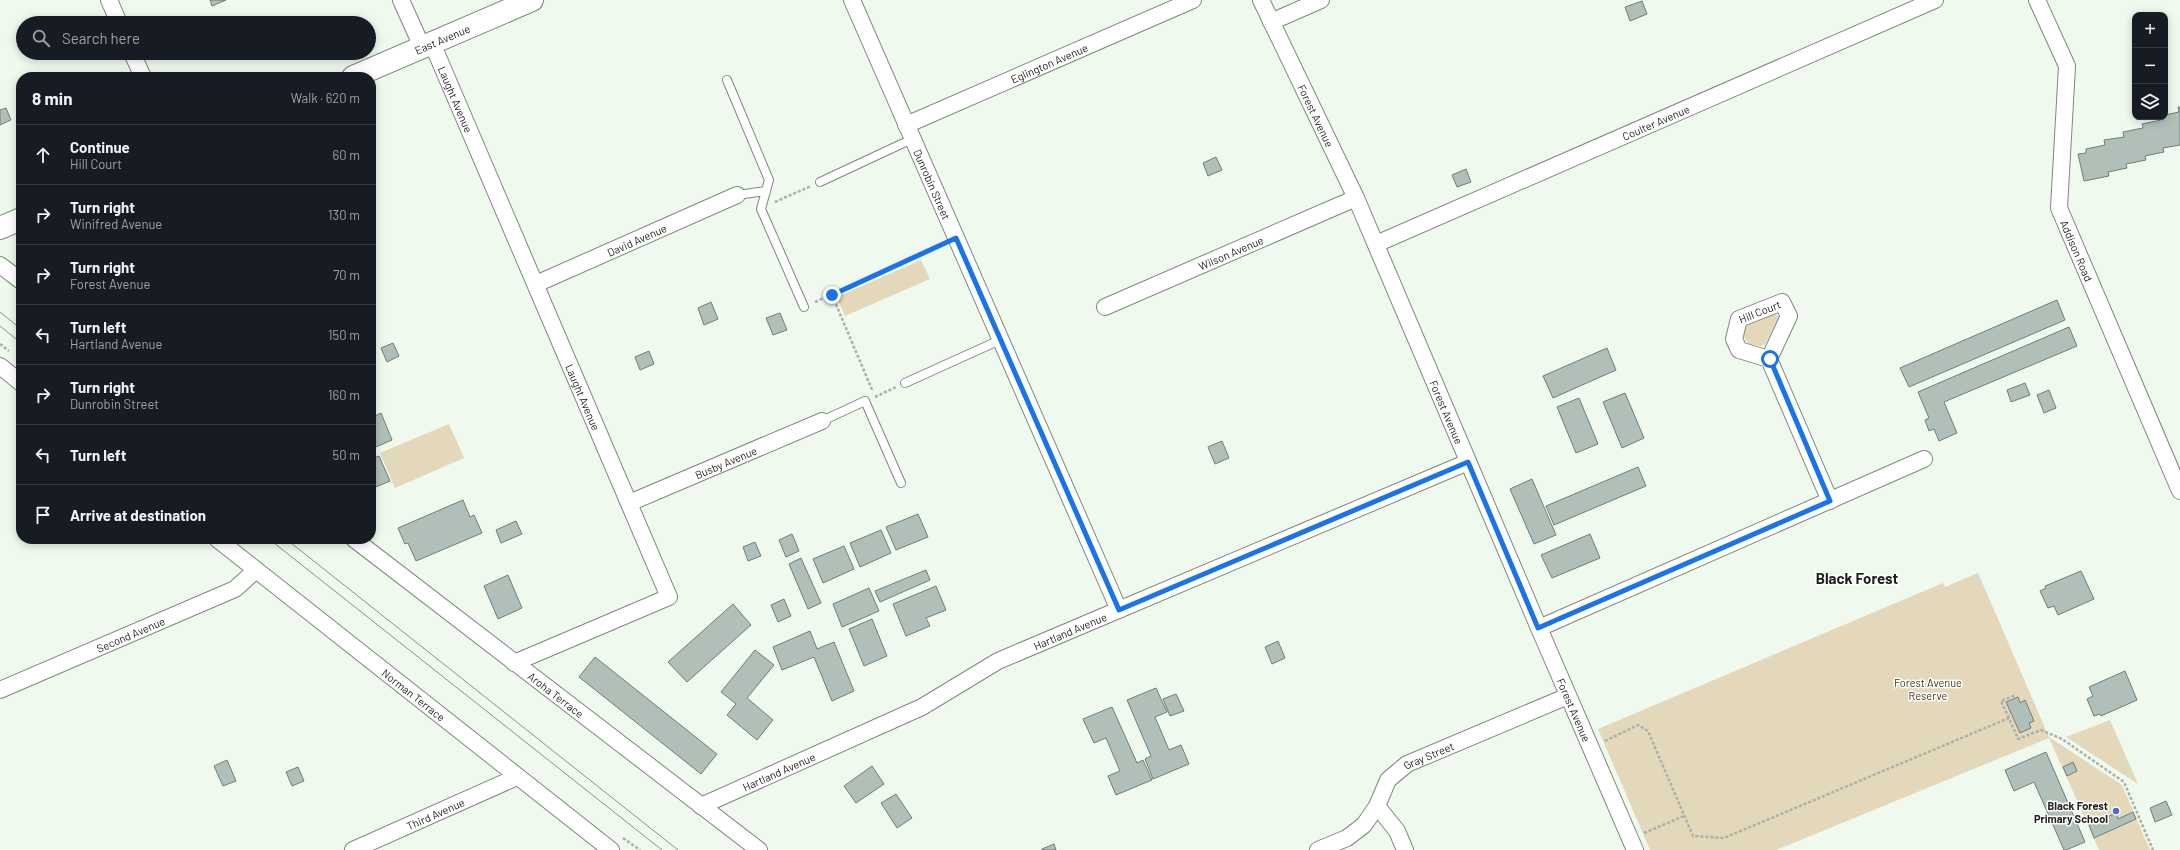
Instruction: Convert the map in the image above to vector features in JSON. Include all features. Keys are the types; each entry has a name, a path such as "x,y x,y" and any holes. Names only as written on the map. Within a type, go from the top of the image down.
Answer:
{"street":[{"path":"109,0 116,16"},
{"name":"Laught Avenue","path":"401,0 427,45 536,284 669,597 514,664"},
{"name":"East Avenue","path":"365,72 532,0"},
{"name":"Dunrobin Street","path":"852,0 1119,610"},
{"name":"Eglington Avenue","path":"909,132 1192,0"},
{"name":"Forest Avenue","path":"1261,0 1356,198 1538,628 1635,850"},
{"path":"1271,22 1321,0"},
{"name":"Coulter Avenue","path":"1376,244 1935,0"},
{"name":"Addison Road","path":"2037,0 2067,66 2059,208 2180,490"},
{"path":"135,60 141,72"},
{"name":"David Avenue","path":"536,284 737,195"},
{"name":"Wilson Avenue","path":"1105,307 1356,198"},
{"path":"0,228 16,221"},
{"path":"0,265 16,277"},
{"path":"1770,359 1830,501"},
{"path":"1,368 16,379"},
{"name":"Busby Avenue","path":"629,503 822,421"},
{"path":"1538,628 1924,459"},
{"name":"Hartland Avenue","path":"701,806 922,707 998,661 1468,462"},
{"name":"Norman Terrace","path":"223,544 611,850"},
{"name":"Aroha Terrace","path":"360,544 514,664 759,850"},
{"name":"Second Avenue","path":"0,690 234,589 256,570"},
{"name":"Gray Street","path":"1318,850 1347,838 1364,825 1377,806 1388,780 1408,764 1568,696"},
{"name":"Third Avenue","path":"353,850 517,777"},
{"path":"1377,806 1397,831 1405,850"}],"lane":[{"path":"727,80 769,180 761,209 804,307"},
{"path":"820,182 909,132"},
{"path":"737,195 766,191"},
{"path":"905,383 1000,340"},
{"path":"822,421 865,401 900,483"}],"path":[{"path":"761,209 820,182"},
{"path":"804,307 956,238"},
{"path":"832,295 875,396"},
{"path":"865,401 905,383"},
{"path":"2016,695 2001,701 2018,739 2041,730 2062,739 2124,782 2153,850"},
{"path":"1604,742 1638,725 1648,731 1693,836 1724,838 2009,718"},
{"path":"1642,833 1684,816"}],"green space":[{"path":"921,260 930,279 845,316 837,297"},
{"path":"1773,313 1779,317 1765,344 1761,346 1749,344 1743,335 1746,324"},
{"path":"449,424 464,458 395,488 380,453"},
{"name":"Forest Avenue Reserve","path":"1978,573 2049,737 2122,785 2150,850 2099,850 2049,738 1776,850 1650,850 1598,729 1943,583 1945,587"},
{"path":"2110,720 2138,784 2066,737"}],"building":[{"path":"210,0 226,0 212,6"},
{"path":"1642,1 1647,14 1630,21 1625,7"},
{"path":"2178,107 2180,107 2180,145 2163,148 2164,152 2145,156 2146,160 2126,164 2127,168 2108,172 2109,176 2084,181 2078,154 2086,153 2086,149 2105,145 2104,140 2124,137 2123,132 2143,128 2142,124 2168,120 2168,114 2179,112"},
{"path":"6,108 11,120 0,125 0,110"},
{"path":"1216,157 1222,170 1208,176 1203,163"},
{"path":"1466,169 1471,182 1457,187 1452,175"},
{"path":"2057,300 2065,320 1909,387 1900,368"},
{"path":"711,302 718,319 704,325 698,308"},
{"path":"780,313 787,330 773,335 766,318"},
{"path":"2069,327 2077,346 1944,402 1957,433 1939,441 1934,429 1929,431 1925,420 1929,418 1918,392"},
{"path":"393,343 399,356 387,362 381,348"},
{"path":"1607,348 1616,370 1553,398 1543,376"},
{"path":"649,351 654,364 640,370 635,357"},
{"path":"2025,383 2030,395 2011,402 2007,390"},
{"path":"2049,390 2056,408 2044,413 2037,395"},
{"path":"1625,393 1644,438 1622,448 1603,402"},
{"path":"1579,398 1598,444 1576,453 1557,407"},
{"path":"381,413 392,440 376,447 376,416"},
{"path":"1222,441 1229,458 1215,464 1208,447"},
{"path":"379,456 390,481 376,487 376,457"},
{"path":"1638,467 1646,486 1554,525 1546,506"},
{"path":"1532,479 1556,535 1534,544 1510,489"},
{"path":"463,500 470,517 474,515 482,533 416,561 408,543 405,544 398,528"},
{"path":"918,514 928,537 896,550 886,527"},
{"path":"516,521 522,534 501,543 496,530"},
{"path":"881,530 891,553 860,567 850,543"},
{"path":"792,534 799,551 786,557 779,540"},
{"path":"1590,534 1600,558 1552,578 1541,555"},
{"path":"755,542 761,556 748,561 743,547"},
{"path":"844,546 854,569 823,583 813,559"},
{"path":"801,558 821,603 808,609 789,564"},
{"path":"926,570 930,580 880,602 875,591"},
{"path":"2081,571 2094,599 2058,615 2054,606 2048,608 2040,591 2046,588 2045,586"},
{"path":"508,575 522,608 498,619 484,586"},
{"path":"936,586 946,610 926,618 930,626 906,636 893,604"},
{"path":"869,588 879,611 842,627 833,604"},
{"path":"784,599 791,616 778,622 771,605"},
{"path":"733,604 751,625 687,682 668,662"},
{"path":"872,619 887,656 864,666 849,629"},
{"path":"810,631 817,649 834,642 854,691 832,701 814,657 782,670 773,647"},
{"path":"1278,641 1285,658 1272,664 1265,647"},
{"path":"755,650 774,665 747,698 773,720 757,740 727,715 736,704 721,692"},
{"path":"595,657 717,754 701,774 579,677"},
{"path":"2125,671 2137,700 2101,716 2100,714 2094,716 2087,699 2093,696 2089,687"},
{"path":"1156,688 1167,712 1155,717 1169,750 1181,745 1189,764 1153,779 1145,759 1151,756 1127,700"},
{"path":"1176,694 1184,711 1170,716 1163,699"},
{"path":"2018,697 2020,703 2025,700 2034,721 2029,723 2031,728 2020,733 2006,702"},
{"path":"1112,707 1137,763 1143,760 1152,780 1116,795 1108,776 1120,771 1106,738 1094,743 1083,719"},
{"path":"2046,752 2085,842 2066,850 2064,850 2034,782 2014,791 2005,770"},
{"path":"227,760 236,781 223,786 214,766"},
{"path":"2073,762 2077,771 2067,776 2063,767"},
{"path":"872,766 884,784 856,803 844,786"},
{"path":"298,767 304,781 292,786 286,772"},
{"path":"896,794 912,818 897,828 881,803"},
{"path":"2166,801 2172,815 2155,822 2150,808"},
{"path":"2133,812 2136,819 2094,838 2089,825 2116,813 2118,819"},
{"path":"1054,844 1056,850 1042,850 1042,849"}],"tram line":[{"path":"0,312 16,325"},
{"path":"0,326 16,339"},
{"path":"275,544 662,850"},
{"path":"292,544 678,850"}],"place":[{"name":"Black Forest Primary School","path":"2116,811"}],"district":[{"name":"Black Forest","path":"1857,578"}],"route":[{"path":"832,295 956,238 1119,610 1468,462 1538,628 1830,501 1770,359"}]}
